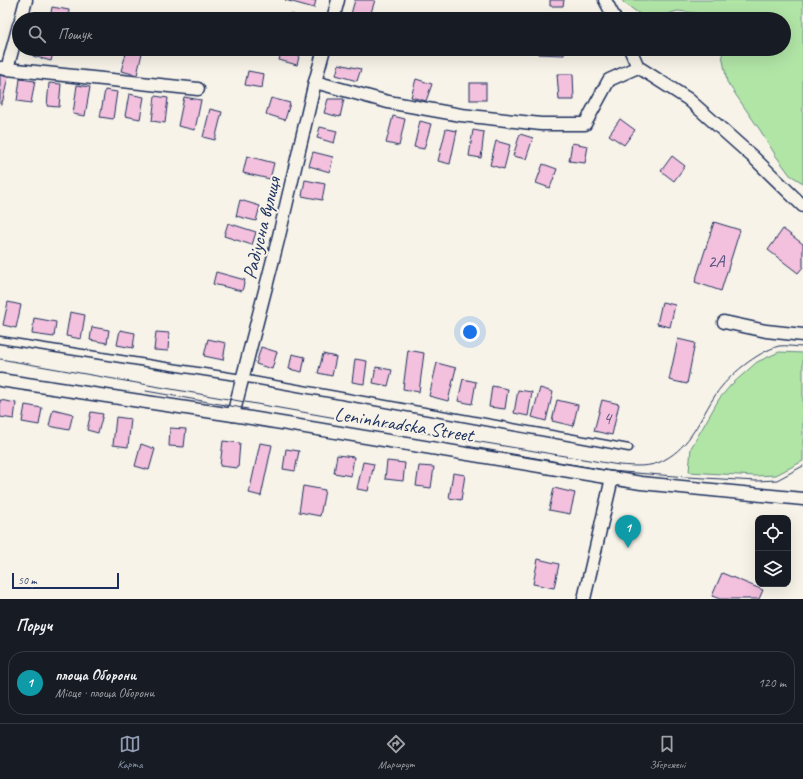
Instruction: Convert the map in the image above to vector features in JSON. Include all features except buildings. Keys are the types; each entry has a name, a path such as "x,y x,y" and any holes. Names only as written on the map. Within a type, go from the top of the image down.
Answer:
{"street":[{"path":"22,12 26,0"},
{"path":"335,12 338,0"},
{"path":"605,0 611,12"},
{"path":"12,44 3,69 198,89"},
{"name":"Радіусна вулиця","path":"234,415 322,56"},
{"path":"633,56 638,67 688,99 753,157 803,206"},
{"path":"315,82 388,102 461,115 541,124 585,124 609,80 638,67"},
{"path":"724,322 766,331 803,335"},
{"name":"Leninhradska Street","path":"0,380 234,415 642,483 803,498"},
{"path":"584,599 612,478"}],"lane":[{"path":"0,340 242,378 629,448"}],"green space":[{"path":"622,0 803,0 803,183 790,175 727,82 722,56 791,56 791,12 637,12"},
{"path":"779,352 803,353 803,461 776,475 755,476 689,472 691,448 719,399 731,385 757,362"}],"tram line":[{"path":"0,359 359,422 619,465 636,466 659,463 681,447 694,431 721,387 735,372 753,359 770,349 779,346 803,347"},
{"path":"146,391 248,409"},
{"path":"467,446 610,471 687,477 756,481 777,480 803,466"}],"place":[{"name":"площа Оборони","path":"628,548"}]}
